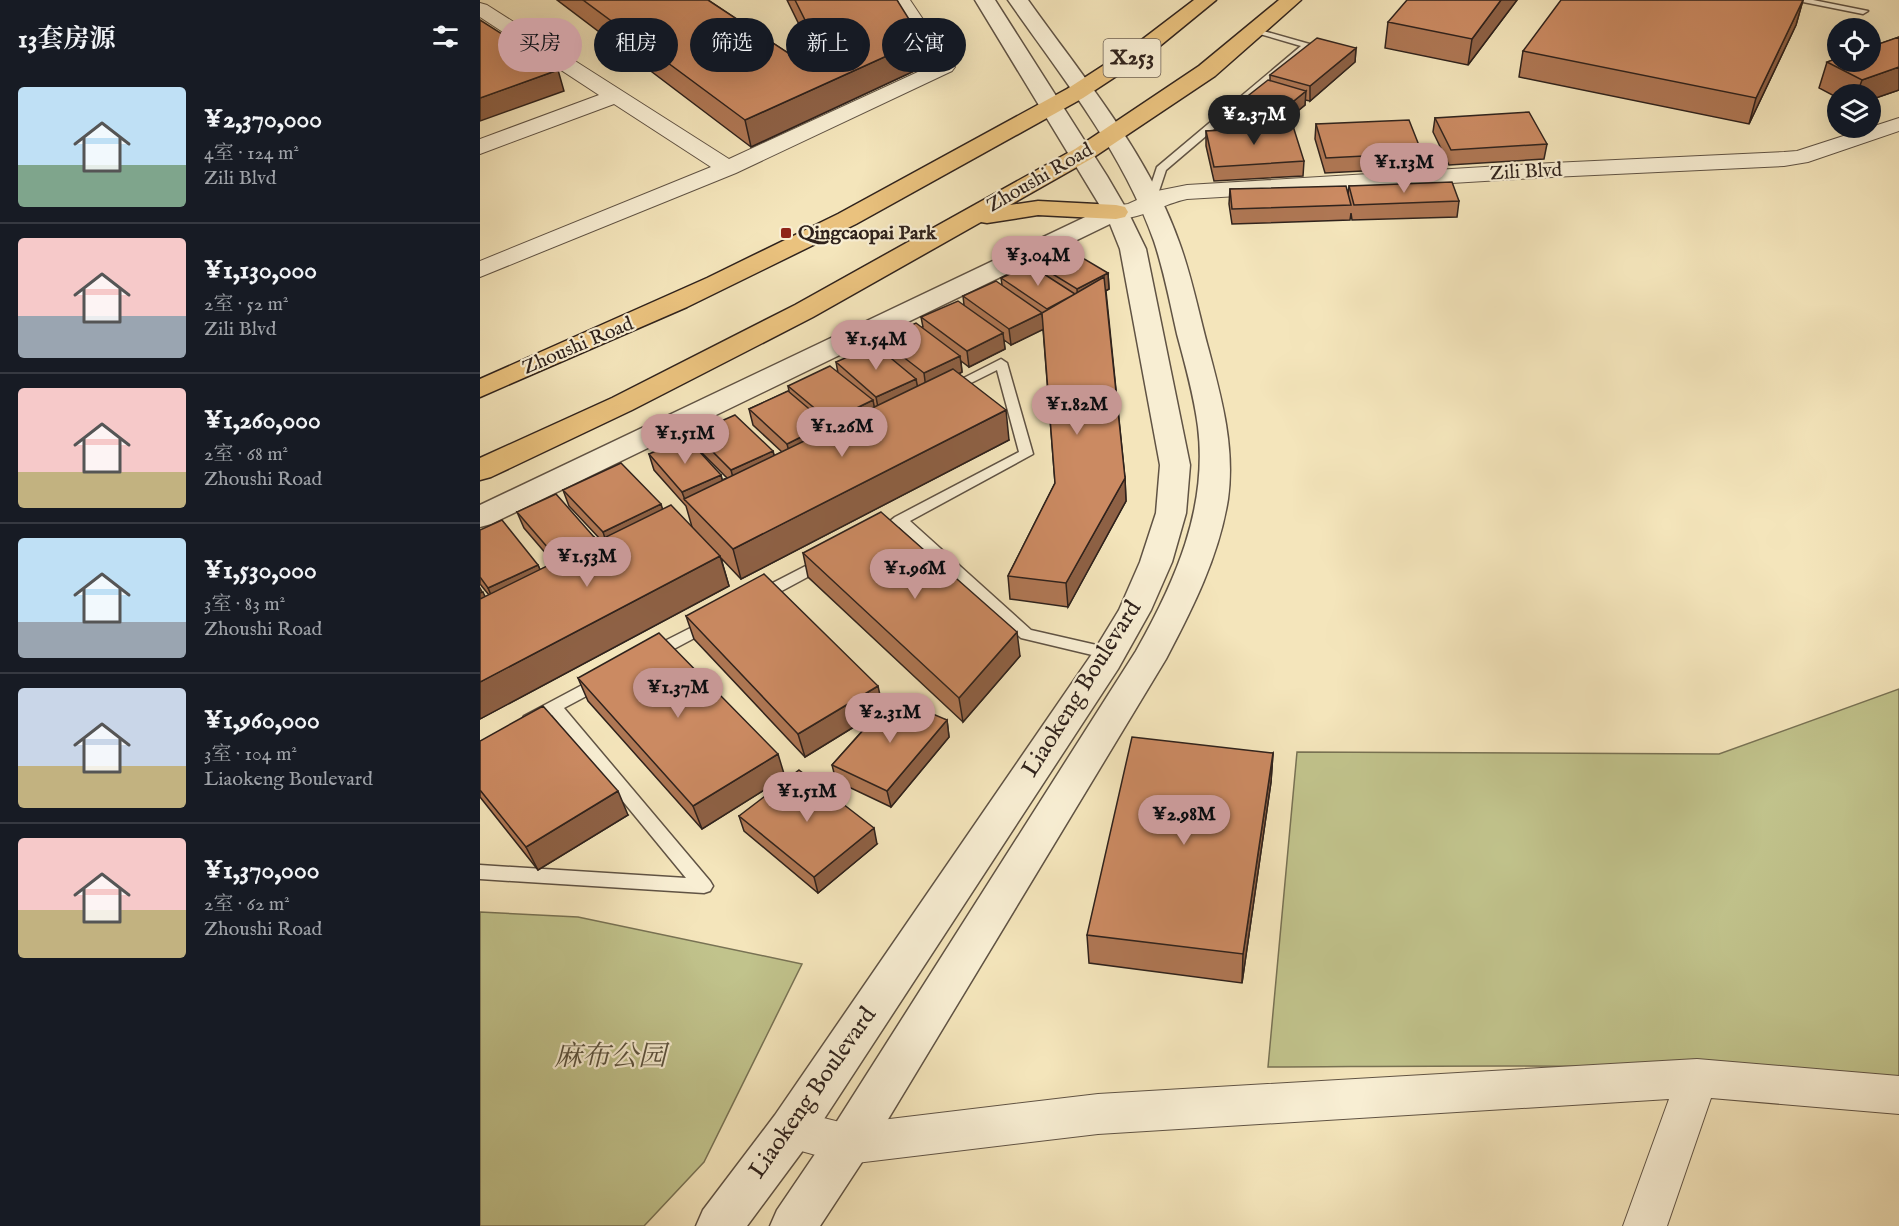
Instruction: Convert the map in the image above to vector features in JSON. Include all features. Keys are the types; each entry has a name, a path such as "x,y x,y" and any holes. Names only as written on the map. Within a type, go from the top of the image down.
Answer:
{"main road":[{"name":"Zhoushi Road","path":"480,389 655,313 797,245 1080,90 1134,57 1206,0"},
{"name":"Zhoushi Road","path":"480,470 621,404 784,321 1083,154 1207,71 1291,0"},
{"path":"959,224 1005,212 1038,208 1116,212"}],"street":[{"path":"480,270 728,168 945,67 901,0"},
{"name":"Liaokeng Boulevard","path":"719,1226 791,1130 1109,653 1135,610 1156,562 1171,513 1174,465 1133,249 1116,212 1083,154 1050,107 985,0"},
{"name":"Liaokeng Boulevard","path":"793,1226 848,1144 1149,660 1175,614 1195,568 1209,521 1215,476 1215,439 1209,404 1167,242 1149,203 1112,135 1018,0"},
{"path":"480,9 728,168"},
{"path":"480,147 615,96"},
{"name":"Zili Blvd","path":"1116,212 1133,210 1165,196 1222,189 1784,159 1800,157 1899,124"},
{"path":"480,517 1116,212"},
{"path":"1645,1226 1697,1078"},
{"path":"791,1130 848,1144 1098,1114 1697,1078 1899,1095"}],"lane":[{"path":"1797,0 1863,11"},
{"path":"1149,203 1161,169 1308,45 1256,30"},
{"path":"879,531 1026,454 1001,363 937,395"},
{"path":"900,520 1026,634 1109,653"},
{"path":"743,605 837,554"},
{"path":"638,662 722,616"},
{"path":"517,727 617,673"},
{"path":"480,872 704,886 554,707"}],"green space":[{"path":"1899,689 1899,1078 1662,1067 1268,1067 1297,752 1719,754"},
{"name":"麻布公园","path":"480,912 578,917 802,964 704,1162 644,1226 480,1226"}],"building":[{"path":"583,0 708,0 735,18 690,18 690,72 774,72 774,44 786,52 786,72 851,72 745,120 678,70 678,18 607,18"},
{"path":"795,0 897,0 908,18 882,18 882,58 870,64 870,18 804,18"},
{"path":"1407,0 1501,0 1472,39 1388,22"},
{"path":"1561,0 1803,0 1756,98 1523,51"},
{"path":"480,20 498,32 498,72 552,72 480,98"},
{"path":"1899,37 1899,67 1862,80 1846,72 1881,72 1881,43"},
{"path":"1317,38 1356,48 1310,86 1270,75"},
{"path":"1268,80 1306,91 1268,122 1230,110"},
{"path":"1529,112 1547,144 1451,150 1435,118"},
{"path":"1409,120 1422,153 1326,158 1316,124"},
{"path":"1293,126 1304,161 1214,167 1206,131"},
{"path":"1452,182 1459,201 1354,205 1349,186"},
{"path":"1346,186 1351,205 1232,209 1230,189"},
{"path":"1059,244 1108,273 1077,289 1028,259"},
{"path":"1030,265 1075,294 1047,309 1001,278"},
{"path":"1104,277 1125,478 1066,583 1008,576 1055,483 1042,313"},
{"path":"996,281 1042,313 1009,329 963,296"},
{"path":"958,301 1003,333 967,351 921,317"},
{"path":"916,323 960,356 924,373 880,339"},
{"path":"875,345 916,379 876,397 836,362"},
{"path":"830,366 873,400 830,421 788,386"},
{"path":"953,369 1006,410 733,549 684,499"},
{"path":"788,391 827,424 787,444 749,409"},
{"path":"735,415 773,451 731,470 694,433"},
{"path":"686,437 721,475 682,492 649,454"},
{"path":"621,463 661,504 603,532 563,490"},
{"path":"556,494 594,537 555,556 517,512"},
{"path":"671,505 720,556 480,682 480,599"},
{"path":"881,512 1017,632 959,698 803,553"},
{"path":"502,520 538,565 488,588 480,577 480,530"},
{"path":"764,574 878,686 798,734 686,616"},
{"path":"659,633 778,754 693,806 578,678"},
{"path":"893,697 947,720 887,791 832,765"},
{"path":"543,706 618,791 526,847 480,790 480,741"},
{"path":"1132,737 1273,753 1243,954 1087,935"},
{"path":"799,770 874,828 814,877 739,816"}],"place":[{"name":"Qingcaopai Park","path":"786,233"}]}
